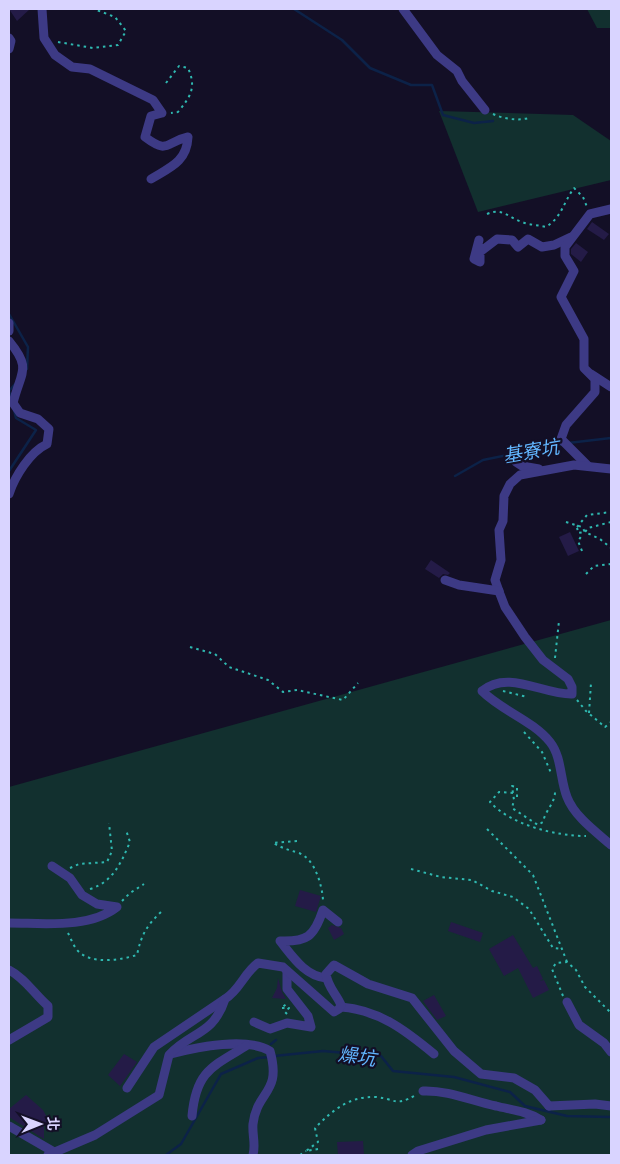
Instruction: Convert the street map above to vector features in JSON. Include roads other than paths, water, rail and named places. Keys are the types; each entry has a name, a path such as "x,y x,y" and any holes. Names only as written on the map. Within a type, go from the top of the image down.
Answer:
{"street":[{"path":"42,9 44,38 55,55 72,68 90,69 153,100 162,113 150,116 145,137 158,146 170,146 180,139 188,137 188,144 175,167 151,179"},
{"path":"403,9 437,55 453,67 485,110"},
{"path":"9,38 11,41 9,50"},
{"path":"588,466 562,439 566,425 595,392 595,380 584,368 584,339 561,297 574,271 565,256 565,247 590,214 611,209"},
{"path":"479,240 474,259 480,262 480,252 498,239 512,240 518,247 528,239 542,248 571,237"},
{"path":"9,323 9,331"},
{"path":"9,341 22,357 23,373 13,403 20,413 38,419 49,429 47,444 37,449 29,459 9,494"},
{"path":"588,372 609,383"},
{"path":"516,462 522,466 545,470"},
{"path":"611,469 574,465 520,475 510,484 504,496 503,521 499,530 501,560 495,580 505,607 524,637 551,667 568,679 572,687 572,694 519,682 491,686 482,691 491,700 522,718 551,743 559,764 567,798 575,811 611,845"},
{"path":"445,580 498,590"},
{"path":"9,923 72,922 105,916 117,907 97,904 80,891 70,878 52,866"},
{"path":"326,978 315,977 304,969 280,941 299,942 310,935 319,923 323,910 338,922"},
{"path":"127,1088 154,1048 234,994 250,968 258,963 272,964 287,971 334,1012 341,1007 359,1008 389,1021 404,1029 434,1054"},
{"path":"341,1007 338,996 331,991 326,978 326,974 334,965 368,984 412,998 454,1051 481,1074 514,1078 535,1090 549,1106"},
{"path":"9,970 27,983 37,997 48,1006 48,1017 9,1040"},
{"path":"254,1022 270,1029 287,1023 311,1026 308,1016 287,989 287,971"},
{"path":"9,1126 51,1154 95,1135 119,1122 159,1095 169,1055 214,1024 225,999"},
{"path":"567,1002 580,1025 604,1043 611,1052"},
{"path":"169,1055 223,1044 261,1046 270,1051 275,1072 270,1091 258,1106 253,1126 256,1146 253,1155"},
{"path":"192,1116 198,1083 211,1069 247,1046"},
{"path":"423,1091 437,1090 470,1100 528,1112 541,1120"},
{"path":"549,1106 595,1104 611,1107"},
{"path":"412,1155 418,1151 486,1130 541,1120 549,1106"}],"waterway":[{"path":"294,9 342,40 370,68 411,85 432,85 443,115 474,123 493,121"},
{"path":"9,314 28,347 27,369"},
{"path":"11,397 9,391 16,383"},
{"path":"9,471 36,430 16,418 14,410"},
{"name":"基寮坑","path":"568,443 611,438"},
{"name":"基寮坑","path":"455,476 483,460 563,444"},
{"path":"271,1044 276,1040"},
{"name":"燥坑","path":"274,1056 323,1051 381,1056 393,1071 454,1077 510,1092 525,1106 567,1116 611,1117"},
{"name":"燥坑","path":"166,1155 181,1144 221,1074 258,1058 269,1057"}]}
